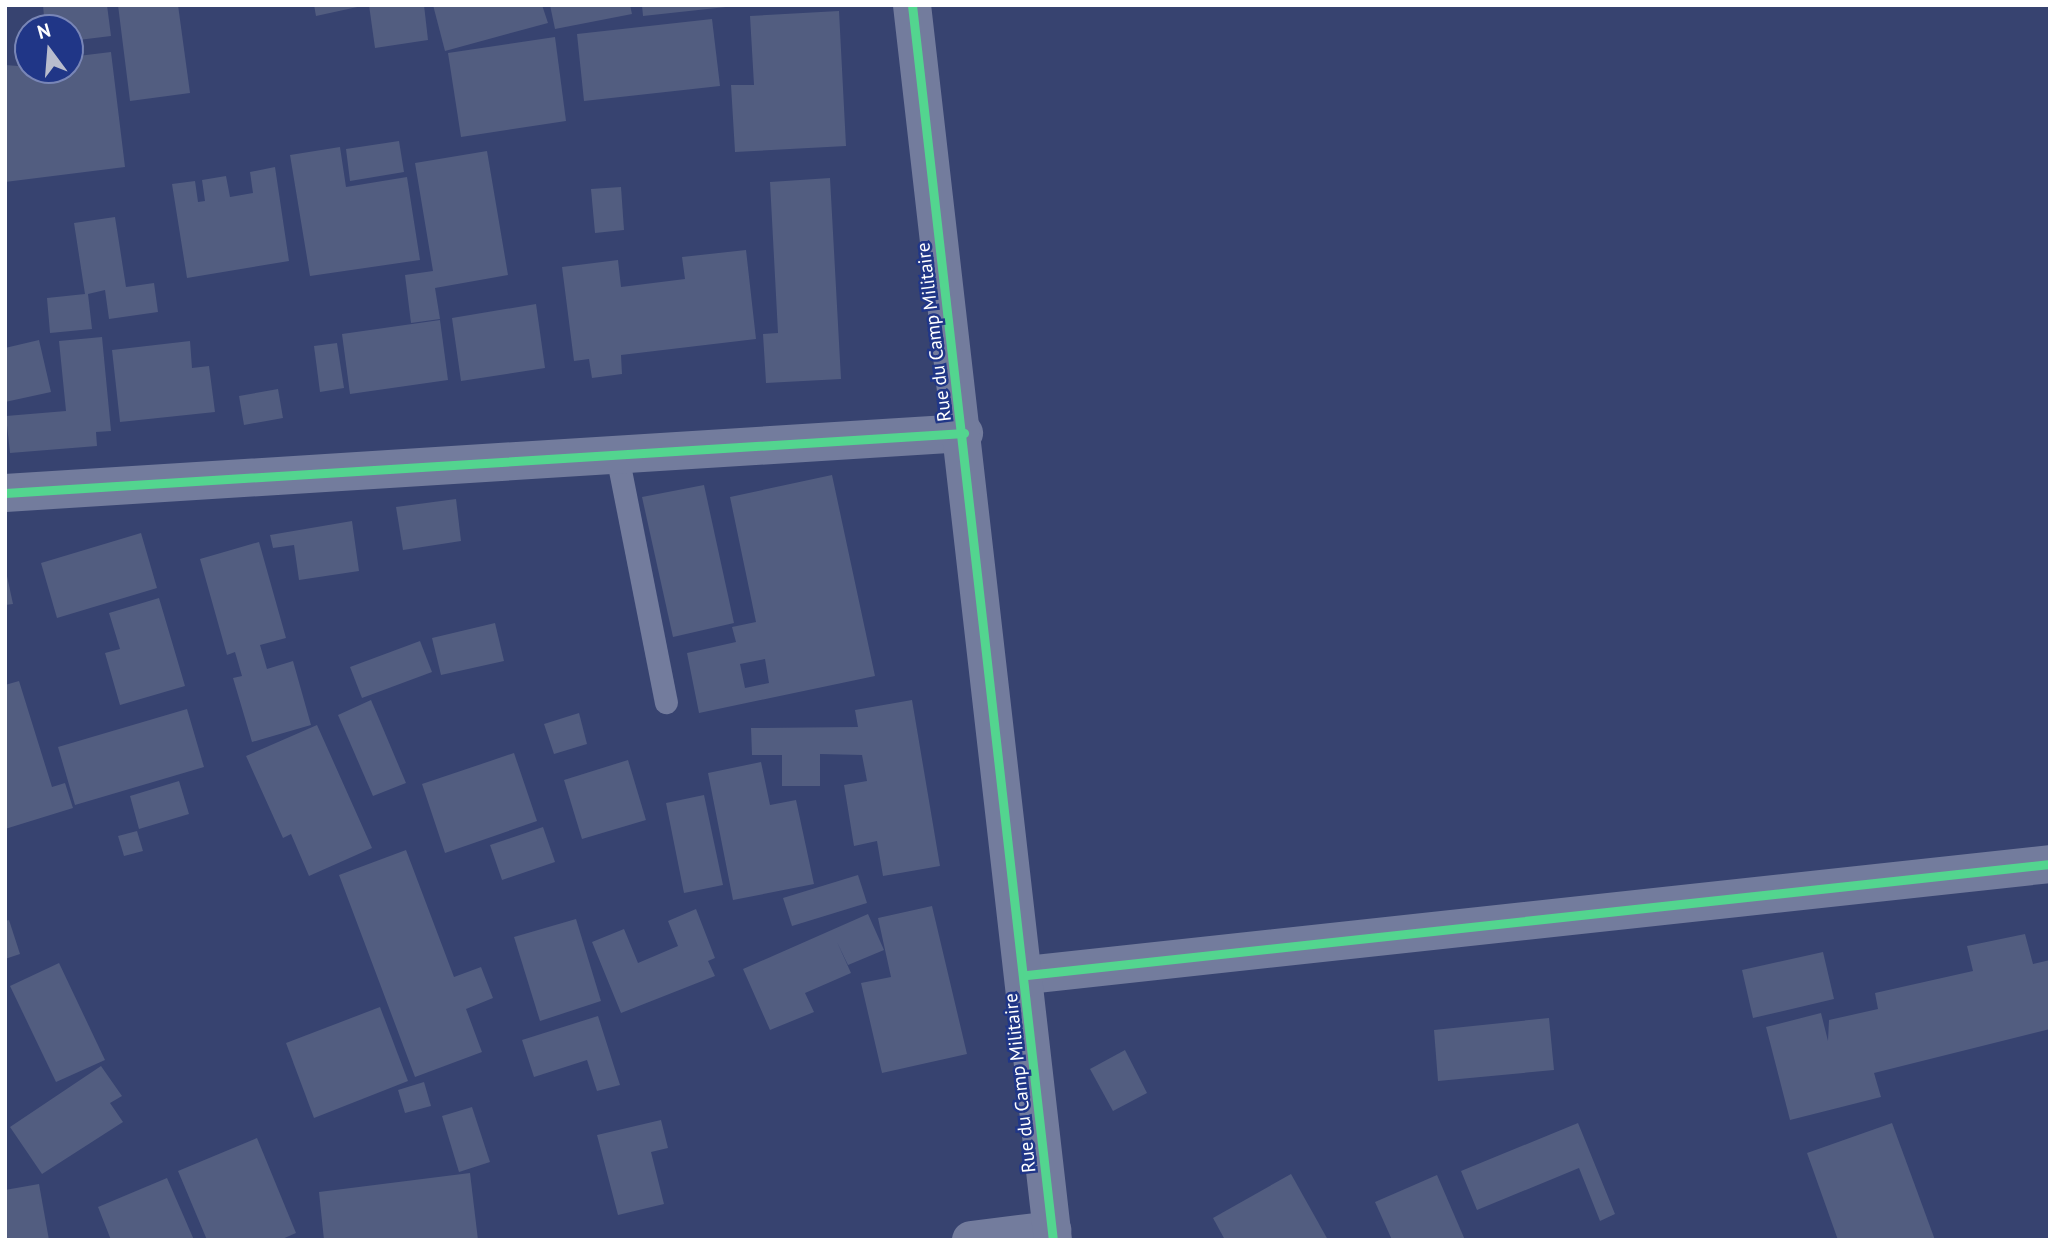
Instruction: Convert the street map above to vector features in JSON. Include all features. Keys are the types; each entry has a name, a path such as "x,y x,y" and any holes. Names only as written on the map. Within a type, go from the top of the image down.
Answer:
{"street":[{"name":"Rue du Camp Militaire","path":"912,5 1027,975 1052,1235"},
{"path":"5,493 964,433"},
{"path":"1027,975 2050,864"},
{"path":"971,1240 1052,1235"}],"lane":[{"path":"617,455 666,702"}],"building":[{"path":"43,5 107,5 111,36 84,39 84,14 44,14"},
{"path":"118,5 178,5 190,93 130,101"},
{"path":"314,5 362,5 362,6 316,16"},
{"path":"369,5 424,5 428,40 375,48"},
{"path":"433,5 542,5 548,23 445,51"},
{"path":"550,5 630,5 632,14 555,29"},
{"path":"642,5 726,5 726,7 643,16"},
{"path":"839,11 846,146 735,152 731,85 754,85 750,16"},
{"path":"712,19 720,86 584,101 577,34"},
{"path":"555,37 566,121 461,137 448,53"},
{"path":"111,52 125,167 5,182 5,65 14,66 14,84 84,84 84,55"},
{"path":"399,141 404,172 350,181 346,149"},
{"path":"340,147 346,187 407,177 420,260 310,276 290,155"},
{"path":"487,151 508,275 435,288 440,319 411,323 405,275 433,271 415,163"},
{"path":"275,167 289,261 187,278 172,184 195,181 198,202 205,201 202,180 226,176 230,197 253,193 250,172"},
{"path":"830,178 841,379 766,383 763,334 778,333 770,182"},
{"path":"621,187 624,230 595,233 591,189"},
{"path":"115,217 126,287 154,283 158,312 109,319 105,290 88,294 92,329 50,333 47,298 85,294 74,223"},
{"path":"746,250 756,339 621,355 622,374 592,378 589,359 574,361 562,267 618,260 621,287 685,279 682,257"},
{"path":"536,304 545,368 461,381 452,318"},
{"path":"440,320 448,380 350,394 342,334"},
{"path":"102,337 111,431 96,432 97,446 10,453 6,416 66,411 59,341"},
{"path":"39,340 51,392 5,402 5,348"},
{"path":"190,341 192,368 209,366 215,412 120,422 112,350"},
{"path":"337,343 344,388 320,392 314,346"},
{"path":"278,389 283,418 244,425 239,396"},
{"path":"832,475 875,676 699,713 687,653 736,642 732,627 756,622 730,497","holes":["765,659 769,683 745,688 740,664"]},
{"path":"704,485 734,623 673,637 642,497"},
{"path":"456,499 461,541 403,550 396,507"},
{"path":"352,521 359,571 299,580 294,545 273,548 270,535"},
{"path":"141,533 157,588 57,618 41,563"},
{"path":"259,542 286,638 260,645 267,669 293,661 311,725 252,742 233,678 242,676 235,652 227,655 200,559"},
{"path":"5,567 13,604 5,605"},
{"path":"159,598 185,686 120,705 105,653 120,649 109,613"},
{"path":"495,623 504,661 441,675 432,638"},
{"path":"420,641 432,672 362,698 350,667"},
{"path":"19,681 52,787 65,783 73,808 5,829 5,685"},
{"path":"371,700 406,783 373,796 338,715"},
{"path":"912,700 940,866 883,876 877,841 854,846 844,785 867,781 862,755 820,754 820,786 782,786 782,755 752,755 751,728 858,727 855,710"},
{"path":"187,709 204,767 75,805 58,747"},
{"path":"579,713 587,744 554,754 544,724"},
{"path":"317,725 372,848 309,876 291,834 283,838 246,756"},
{"path":"514,753 537,821 445,853 422,784"},
{"path":"628,760 646,820 582,839 564,780"},
{"path":"761,762 770,805 796,800 814,884 733,900 708,773"},
{"path":"179,781 189,814 139,829 130,796"},
{"path":"704,795 723,885 684,893 666,803"},
{"path":"543,827 555,862 502,880 490,845"},
{"path":"137,831 143,851 124,856 118,836"},
{"path":"406,850 454,977 481,967 493,998 466,1009 482,1052 415,1077 339,875"},
{"path":"858,875 867,903 792,926 783,898"},
{"path":"932,906 967,1054 882,1073 861,983 891,977 878,918"},
{"path":"696,909 715,958 708,961 715,976 621,1013 592,942 624,929 638,963 678,946 668,921"},
{"path":"868,914 884,950 848,965 837,942 851,973 805,993 814,1012 770,1030 743,969"},
{"path":"576,919 601,1001 540,1021 514,937"},
{"path":"9,920 20,954 5,959 5,921"},
{"path":"2025,934 2033,964 2050,960 2050,1029 1874,1073 1881,1097 1790,1120 1766,1027 1821,1013 1828,1041 1829,1020 1878,1009 1875,993 1973,971 1967,946"},
{"path":"1823,952 1834,999 1753,1018 1742,970"},
{"path":"59,963 105,1060 56,1082 10,986"},
{"path":"380,1007 408,1081 314,1118 286,1043"},
{"path":"598,1016 620,1085 597,1091 587,1060 534,1077 522,1040"},
{"path":"1549,1018 1554,1070 1438,1081 1434,1030"},
{"path":"1125,1050 1147,1093 1113,1111 1090,1069"},
{"path":"101,1066 122,1096 110,1103 123,1122 42,1174 10,1127"},
{"path":"424,1082 431,1106 405,1113 398,1090"},
{"path":"472,1107 490,1162 459,1172 442,1116"},
{"path":"661,1120 668,1148 651,1152 664,1204 618,1215 597,1135"},
{"path":"1578,1123 1615,1214 1600,1221 1579,1168 1477,1210 1461,1171"},
{"path":"1892,1123 1935,1240 1838,1240 1807,1153"},
{"path":"257,1138 296,1233 280,1240 207,1240 178,1171"},
{"path":"470,1173 478,1240 324,1240 319,1192"},
{"path":"1291,1174 1328,1240 1225,1240 1213,1218"},
{"path":"1437,1175 1465,1240 1392,1240 1375,1202"},
{"path":"167,1178 194,1240 111,1240 98,1207"},
{"path":"39,1184 49,1240 5,1240 5,1190"}],"cycle path":[{"path":"912,5 1053,1240"},
{"path":"5,493 964,433"},
{"path":"1027,975 2050,864"}]}
